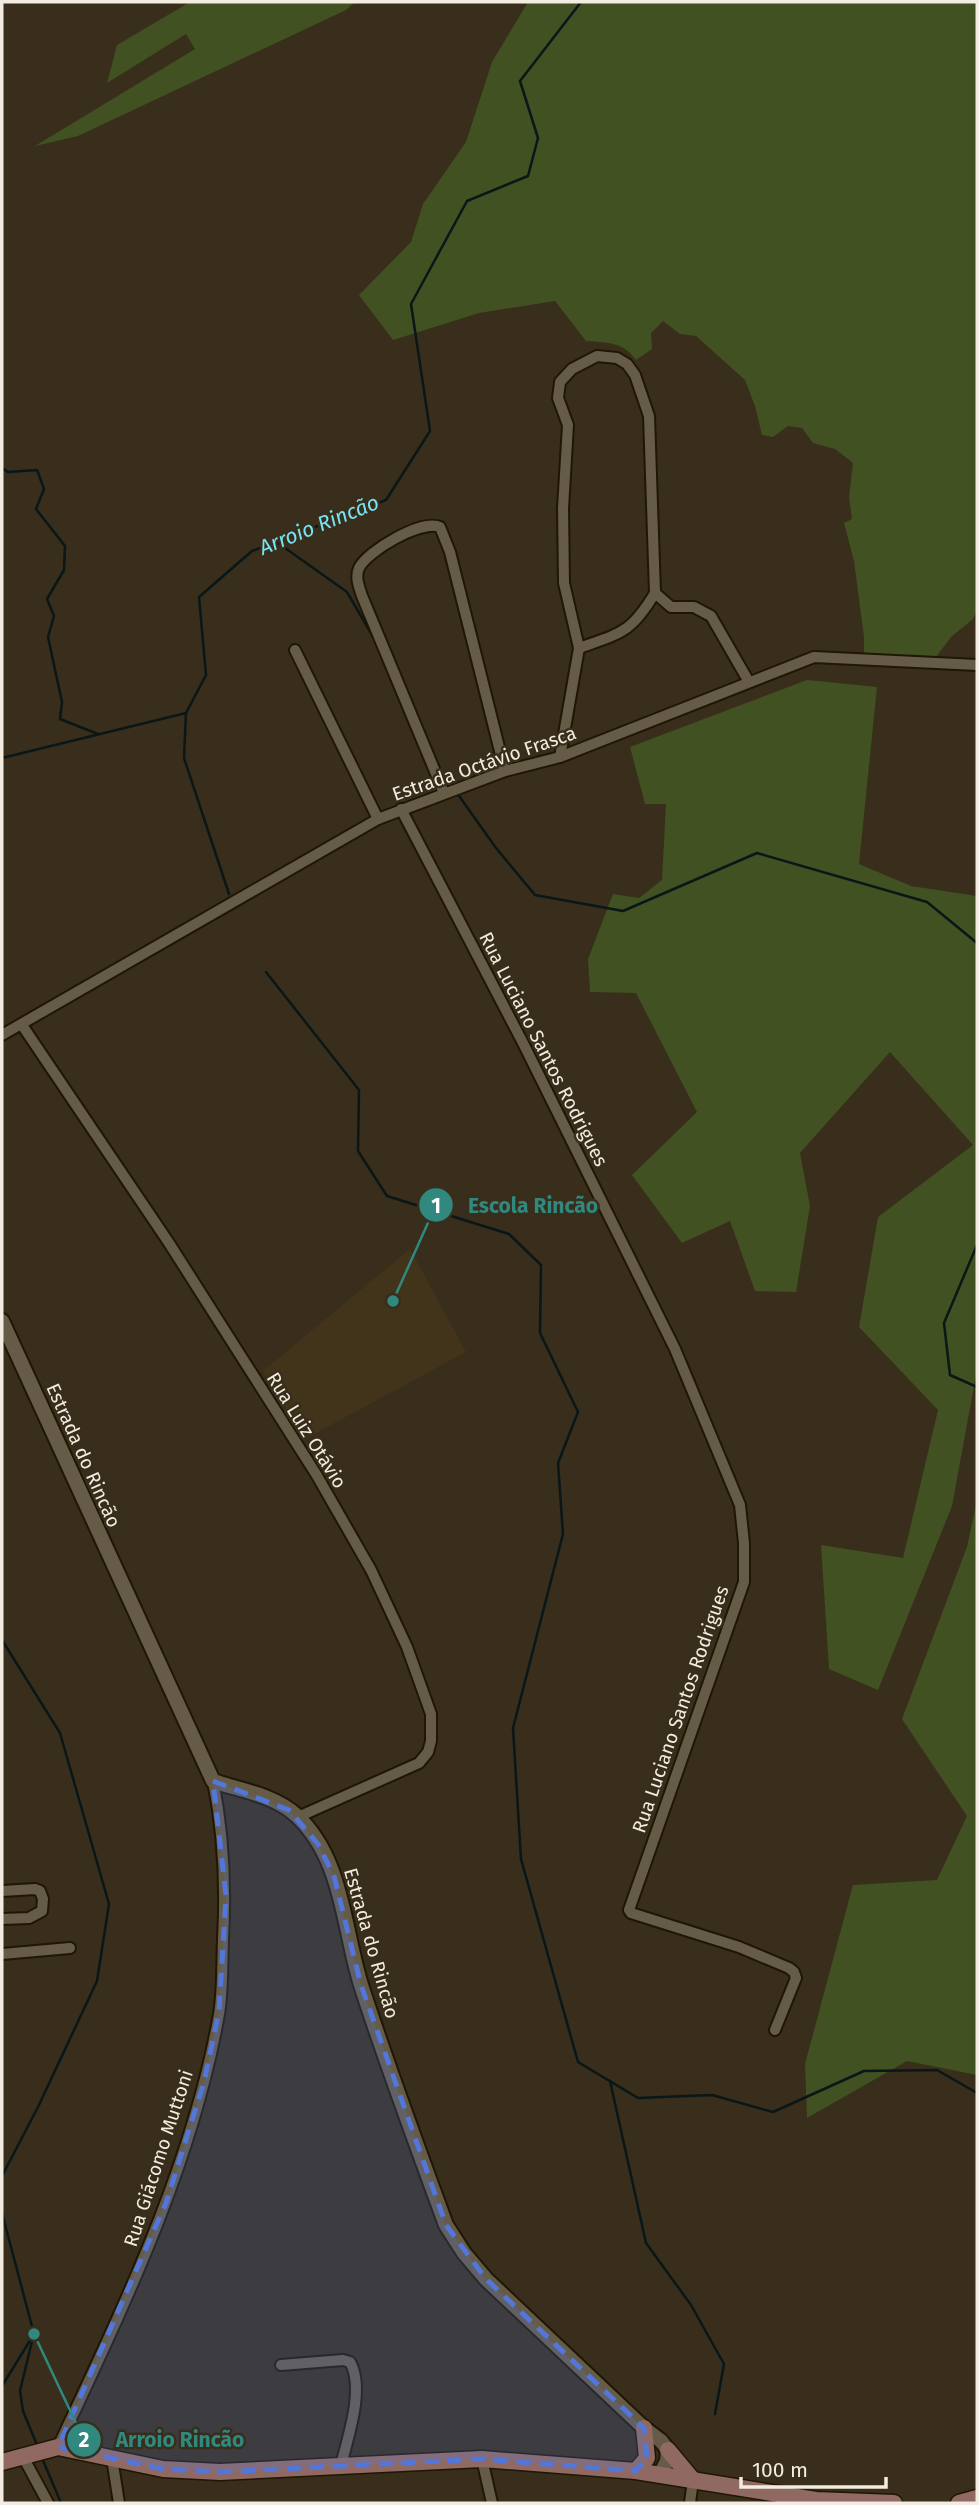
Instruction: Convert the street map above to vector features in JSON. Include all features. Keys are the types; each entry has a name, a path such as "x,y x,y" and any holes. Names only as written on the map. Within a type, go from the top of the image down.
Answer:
{"main road":[{"path":"636,2471 647,2458 644,2428"},
{"path":"668,2450 693,2480"},
{"path":"2,2462 39,2451 112,2458 163,2469 220,2472 482,2459 636,2471 816,2500 894,2503"},
{"path":"959,2503 977,2498"}],"street":[{"path":"560,757 579,648 564,583 563,508 568,425 558,398 560,382 572,369 597,356 617,358 627,364 635,375 649,416 654,593 641,616 623,632 579,648"},
{"path":"444,793 362,596 358,574 364,561 375,550 424,526 435,525 443,531 505,771"},
{"path":"654,593 671,607 694,607 711,615 749,682"},
{"path":"295,650 378,819"},
{"name":"Estrada Octávio Frasca","path":"2,1035 378,819 401,809 505,771 560,757 814,657 977,665"},
{"name":"Rua Luciano Santos Rodrigues","path":"401,809 524,1045 676,1349 740,1505 744,1582 629,1910 631,1913 739,1947 789,1968 796,1978 775,2030"},
{"name":"Rua Luiz Otávio","path":"22,1025 169,1243 316,1474 371,1570 407,1647 431,1714 432,1741 428,1752 419,1763 298,1817"},
{"name":"Estrada do Rincão","path":"2,1321 212,1781 268,1799 298,1817 318,1844 334,1875 361,1985 446,2225 464,2253 486,2279 668,2450"},
{"name":"Rua Giácomo Muttoni","path":"39,2451 131,2290 161,2216 204,2082 219,2011 226,1896 222,1822 212,1781"},
{"path":"2,1891 35,1889 40,1891 43,1899 42,1911 29,1918 2,1919"},
{"path":"2,1954 70,1948"},
{"path":"281,2365 344,2360 350,2362 354,2369 355,2411 341,2465"},
{"name":"Estrada do Rincão","path":"644,2428 660,2475"},
{"path":"660,2475 667,2461 668,2450"},
{"path":"39,2451 48,2503"},
{"path":"112,2458 119,2503"},
{"path":"482,2459 492,2503"},
{"path":"690,2503 693,2480"}],"highlighted area":[{"path":"213,1781 289,1810 318,1844 334,1876 361,1985 446,2225 486,2279 644,2428 647,2458 636,2471 482,2459 220,2472 163,2469 58,2447 166,2203 204,2082 219,2011 226,1896"}],"shaded area":[{"path":"410,1249 466,1352 305,1439 263,1371"}],"green space":[{"path":"190,2 355,2 346,10 78,136 35,146 195,49 186,34 107,83 117,45"},
{"path":"528,2 977,2 977,610 973,619 951,637 936,657 864,654 854,561 844,523 852,519 849,497 853,463 835,449 813,443 802,428 788,426 773,437 762,435 745,380 696,336 680,334 663,321 651,333 652,349 636,360 620,346 586,341 555,301 479,313 393,340 359,295 411,242 423,204 466,142 492,62"},
{"path":"807,680 877,687 859,864 911,886 977,896 977,1370 952,1506 878,1690 829,1669 821,1545 903,1558 938,1410 859,1327 878,1217 973,1145 890,1052 800,1153 810,1206 796,1292 755,1291 730,1221 682,1243 632,1175 697,1112 636,993 590,992 588,959 613,894 639,898 662,880 666,804 645,804 630,747"},
{"path":"977,1500 977,2075 907,2061 807,2118 805,2064 853,1885 937,1880 967,1816 902,1719 967,1547"}],"waterway":[{"name":"Arroio Rincão","path":"2,758 186,713 206,675 199,597 252,551 386,500 430,431 411,304 467,201 528,176 538,138 520,81 581,2"},
{"path":"2,468 8,472 37,470 44,489 36,509 65,546 64,570 47,599 54,616 48,637 62,702 60,719 98,734"},
{"path":"278,543 347,592 375,640"},
{"path":"186,713 184,758 229,894"},
{"path":"440,770 453,788"},
{"path":"457,793 496,848 535,895 623,911 757,853 927,902 977,943"},
{"path":"266,972 359,1090 358,1151 387,1196 509,1234 541,1265 540,1333 578,1412 558,1463 563,1534 513,1728 521,1859 578,2062 638,2098 712,2095 773,2112 864,2071 937,2070 977,2093"},
{"path":"977,1245 944,1323 950,1375 977,1387"},
{"name":"Arroio Rincão","path":"2,1640 60,1733 109,1904 97,1981 38,2107 2,2176"},
{"path":"610,2081 646,2243 691,2305 724,2364 715,2414"},
{"name":"Arroio Rincão","path":"2,2213 34,2334 2,2386"},
{"path":"33,2337 20,2391 23,2411 37,2445"},
{"path":"42,2458 61,2503"}],"place":[{"name":"Escola Rincão","path":"393,1301"},
{"name":"Arroio Rincão","path":"34,2334"}]}
